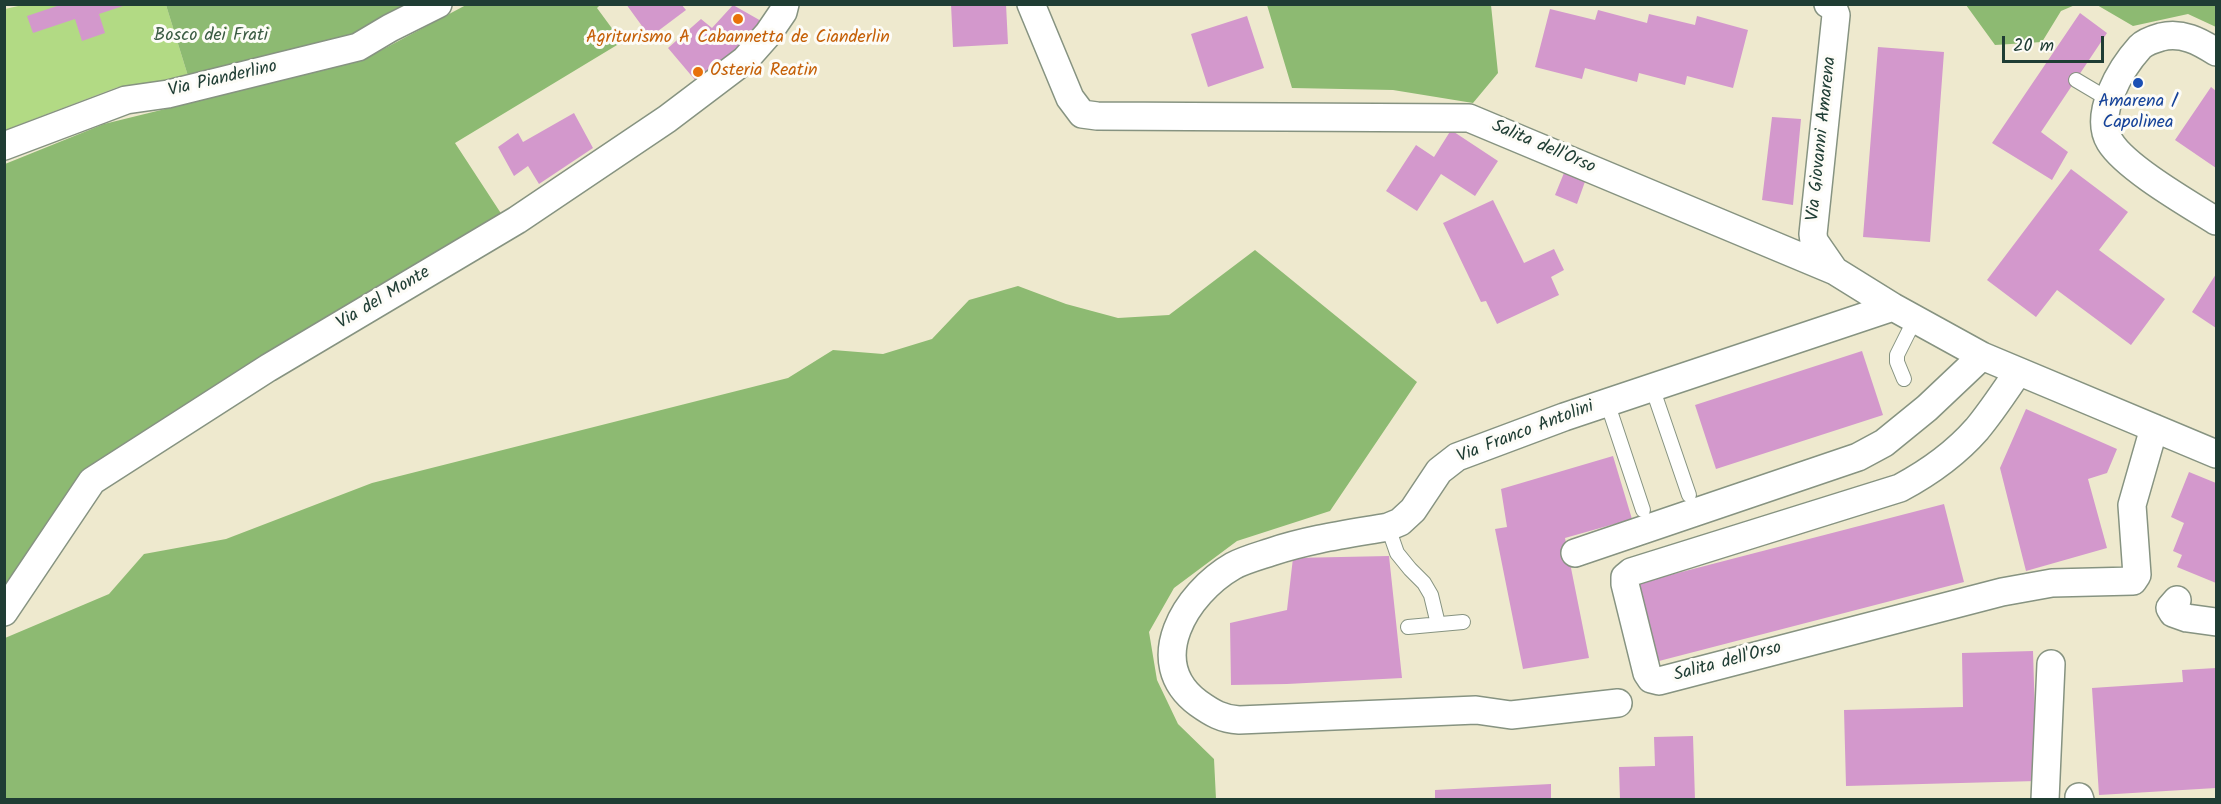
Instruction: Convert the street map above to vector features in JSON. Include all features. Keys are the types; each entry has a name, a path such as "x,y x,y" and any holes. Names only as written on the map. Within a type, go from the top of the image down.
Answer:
{"street":[{"name":"Via Pianderlino","path":"4,146 126,100 168,94 358,47 438,4"},
{"name":"Via del Monte","path":"4,612 92,481 268,368 517,220 667,119 745,60 768,34 783,12 785,4"},
{"name":"Salita dell'Orso","path":"1031,4 1070,98 1082,114 1097,116 1469,118 1835,271 1904,313 1982,356 2217,454"},
{"name":"Via Giovanni Amarena","path":"1828,4 1833,7 1836,15 1813,234 1814,241 1835,271"},
{"path":"2217,52 2196,39 2179,36 2161,38 2141,46 2122,72 2108,99 2106,131 2110,142 2134,166 2217,221"},
{"name":"Via Franco Antolini","path":"1617,703 1511,716 1476,710 1223,719 1188,696 1177,683 1173,669 1172,643 1178,624 1193,601 1232,566 1306,540 1388,527 1400,522 1413,510 1439,471 1457,457 1652,387 1904,313"},
{"path":"1575,553 1858,457 1884,443 1927,408 1982,356"},
{"name":"Salita dell'Orso","path":"2018,372 1977,429 1959,447 1920,477 1900,488 1631,572 1625,577 1647,673 1651,679 1659,681 2002,592 2052,583 2133,581 2137,575 2132,506 2154,428"},
{"path":"2177,600 2170,608 2173,613 2187,618 2217,622"},
{"path":"2045,800 2051,664"}],"lane":[{"path":"2076,80 2108,99"},
{"path":"1904,313 1897,355 1897,362 1904,379"},
{"path":"1652,387 1689,495"},
{"path":"1607,402 1643,510"},
{"path":"1388,527 1397,553 1424,583 1431,595 1438,624"},
{"path":"1407,627 1463,622"}],"green space":[{"path":"27,4 166,5 188,76 164,82 118,87 5,130 5,9"},
{"name":"Bosco dei Frati","path":"166,5 410,5 351,37 188,76"},
{"path":"466,5 600,5 597,8 622,42 455,143 504,218 108,458 5,589 5,164 104,124 361,61"},
{"path":"1267,5 1491,5 1498,73 1473,103 1393,90 1292,88"},
{"path":"1966,5 2075,5 2061,11 2042,42 1995,45"},
{"path":"2097,5 2216,5 2216,27 2188,14 2133,26"},
{"path":"1255,250 1417,382 1330,511 1237,541 1174,588 1149,632 1157,680 1178,724 1214,759 1216,799 5,799 5,638 109,594 144,554 226,539 372,483 788,378 833,350 883,354 932,339 969,300 1018,286 1066,304 1118,318 1169,315"}],"building":[{"path":"63,4 126,5 99,14 105,33 82,41 75,19 33,33 27,16"},
{"path":"626,4 681,4 686,10 650,37"},
{"path":"951,4 1006,4 1008,44 953,47"},
{"path":"733,5 770,26 701,87 668,48 701,19 712,28"},
{"path":"1550,9 1595,20 1598,10 1647,23 1649,14 1695,25 1697,16 1748,30 1733,88 1687,76 1685,85 1639,73 1637,82 1585,68 1582,79 1535,67"},
{"path":"2080,13 2107,33 2041,132 2068,152 2052,180 1992,143"},
{"path":"1247,16 1264,68 1208,87 1191,34"},
{"path":"1878,47 1944,52 1930,242 1863,237"},
{"path":"2211,87 2216,91 2216,168 2175,140"},
{"path":"574,113 593,148 539,184 528,166 514,176 498,147 518,133 523,142"},
{"path":"1772,117 1801,119 1793,205 1762,200"},
{"path":"1451,130 1498,161 1475,196 1441,174 1417,211 1386,191 1416,145 1434,157"},
{"path":"1566,168 1587,176 1577,204 1555,195"},
{"path":"2071,169 2128,212 2099,250 2165,299 2131,345 2057,290 2036,317 1987,280"},
{"path":"1493,200 1524,263 1554,249 1564,270 1551,277 1559,295 1497,324 1486,301 1481,302 1443,223"},
{"path":"2216,274 2216,328 2192,312"},
{"path":"1862,351 1883,415 1716,469 1695,405"},
{"path":"2026,409 2117,449 2107,473 2088,479 2107,548 2026,571 2000,468"},
{"path":"1613,456 1632,519 1565,538 1589,658 1523,669 1495,529 1507,527 1501,489"},
{"path":"2189,472 2216,483 2216,583 2177,567 2182,555 2173,551 2184,523 2171,517"},
{"path":"1944,504 1964,582 1659,661 1639,583"},
{"path":"1389,556 1402,678 1231,685 1230,623 1287,610 1293,558"},
{"path":"2033,651 2037,781 1846,786 1844,710 1963,707 1962,653"},
{"path":"2216,668 2216,788 2099,795 2092,688 2183,682 2182,670"},
{"path":"1693,736 1695,800 1620,800 1619,767 1655,766 1654,737"},
{"path":"1551,784 1551,800 1435,800 1435,790"}],"place":[{"name":"Agriturismo A Cabannetta de Cianderlin","path":"738,19"},
{"name":"Osteria Reatin","path":"698,72"},
{"name":"Amarena / Capolinea","path":"2138,83"}]}
